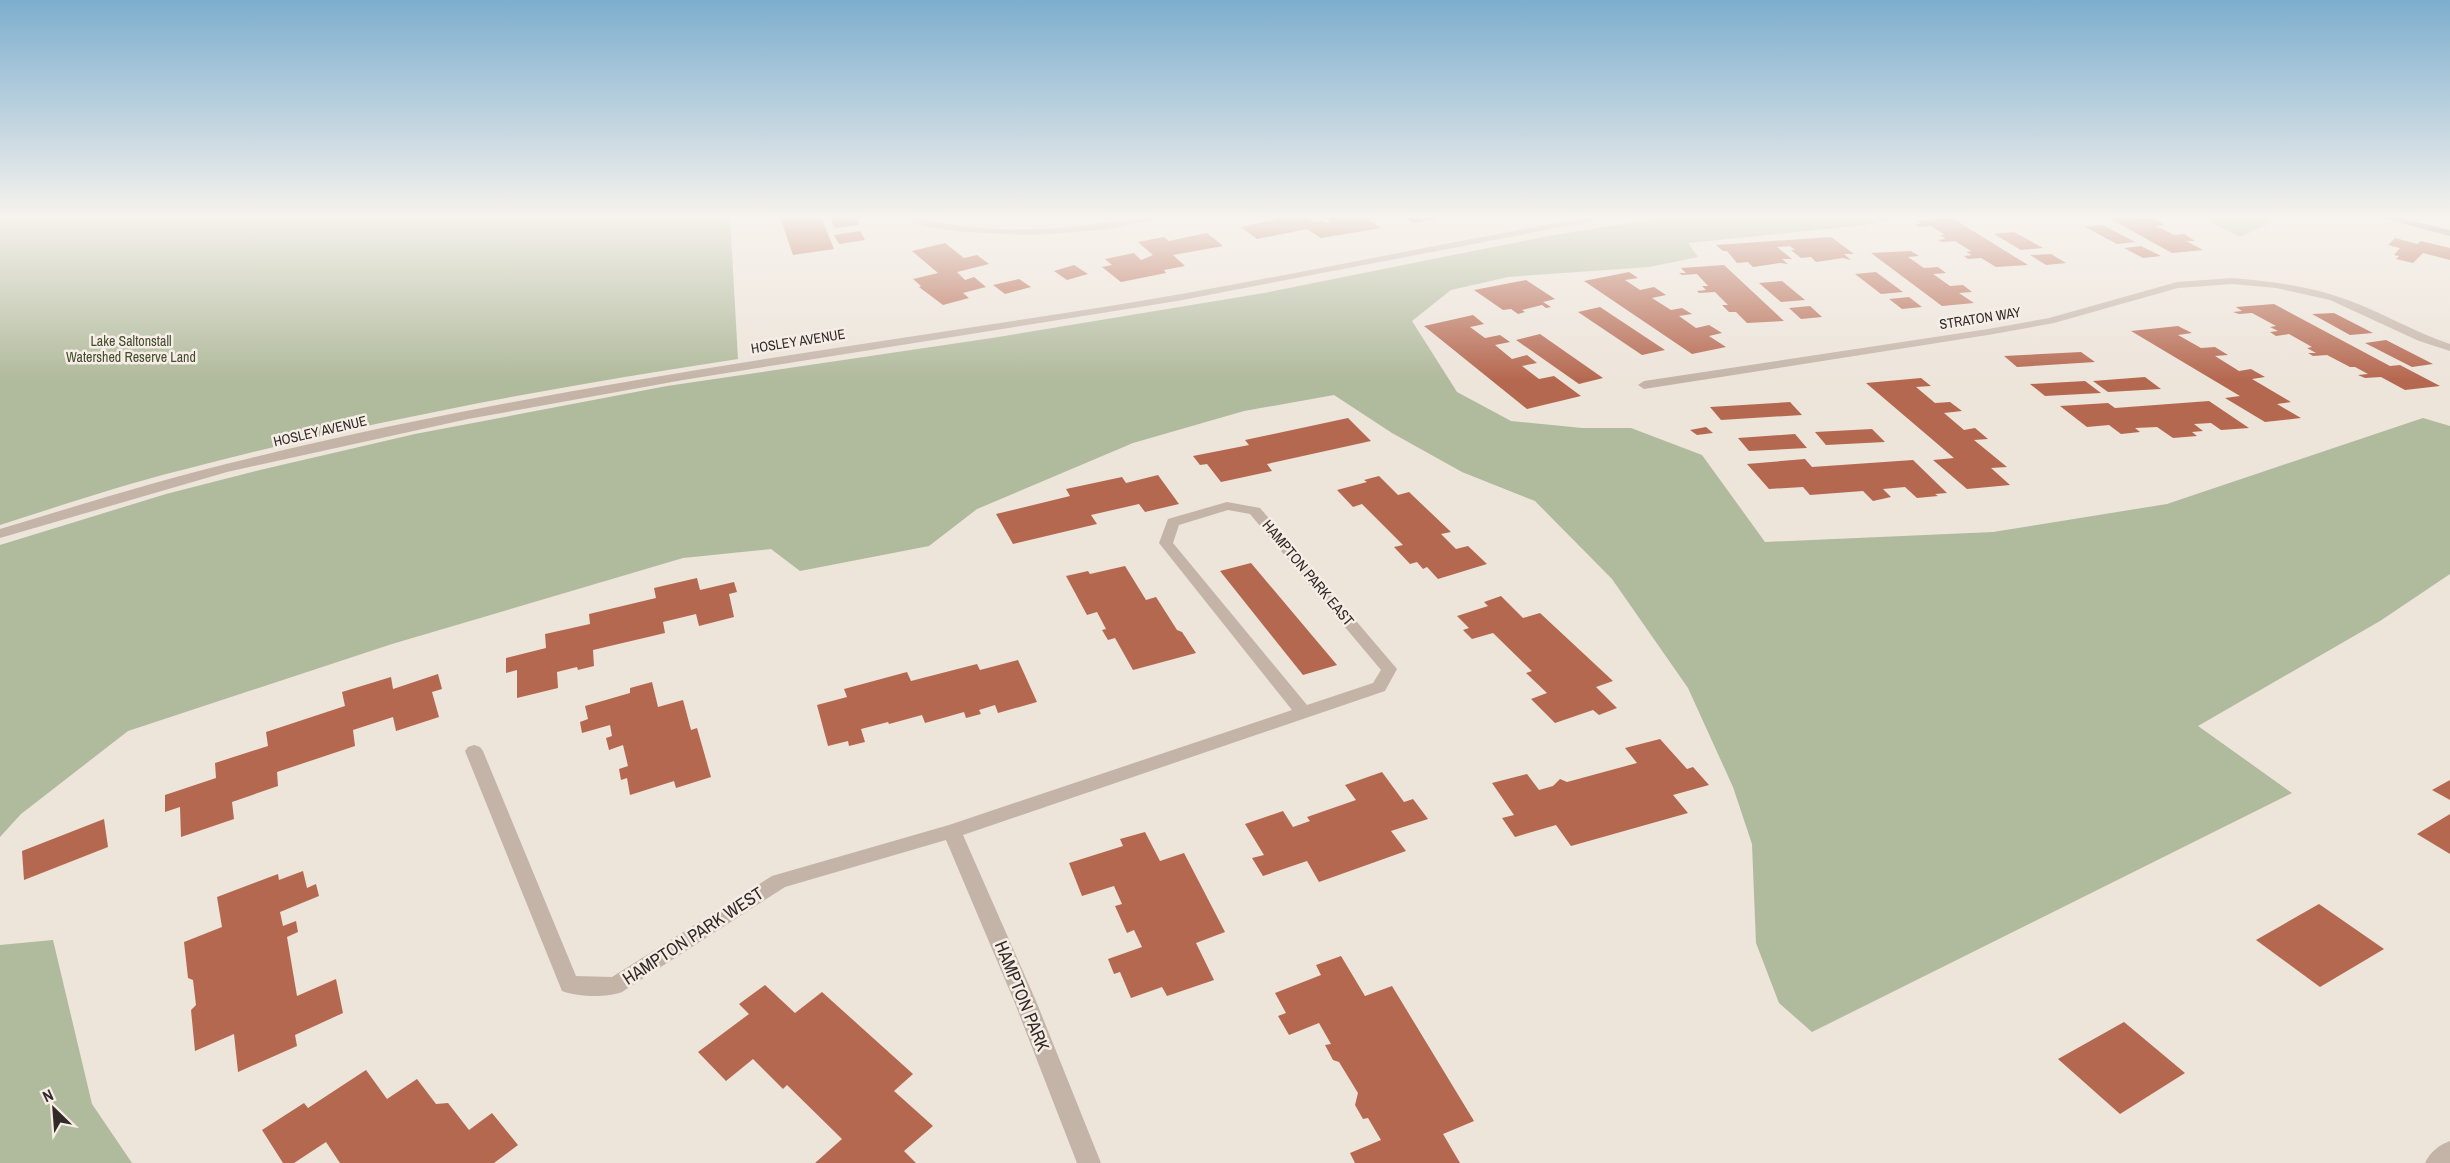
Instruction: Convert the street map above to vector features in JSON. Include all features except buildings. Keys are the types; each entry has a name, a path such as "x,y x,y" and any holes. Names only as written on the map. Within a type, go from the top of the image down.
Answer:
{"street":[{"name":"HOSLEY AVENUE","path":"0,534 250,462 492,409 687,374 1182,296 1318,271"},
{"name":"STRATON WAY","path":"1644,385 1988,332 2050,321 2177,285 2232,281 2276,285 2333,298 2422,339 2450,348"},
{"name":"HAMPTON PARK EAST","path":"952,831 1379,687 1389,669 1255,511 1227,506 1173,522 1166,543 1303,712"},
{"name":"HAMPTON PARK WEST","path":"474,751 569,985 615,986 779,881 952,831"},
{"name":"HAMPTON PARK","path":"952,831 1025,1001 1089,1163"},
{"path":"2437,1163 2450,1152"}],"green space":[{"name":"Lake Saltonstall Watershed Reserve Land","path":"0,271 733,271 738,359 598,381 320,436 159,476 0,525"},
{"path":"1372,271 1589,271 1508,277 1451,290 1412,321 1457,392 1511,421 1582,428 1631,428 1702,455 1765,542 1993,532 2167,504 2423,418 2450,426 2450,574 2380,621 2198,726 2292,793 1812,1032 1779,1003 1756,943 1752,844 1733,787 1688,688 1612,579 1535,501 1462,472 1392,433 1334,395 1244,411 1133,443 977,509 929,546 800,571 771,549 683,558 392,644 128,731 21,814 0,837 0,545 166,494 415,434 667,386 992,338 1264,293"},
{"path":"53,940 92,1104 132,1163 0,1163 0,945"}]}
